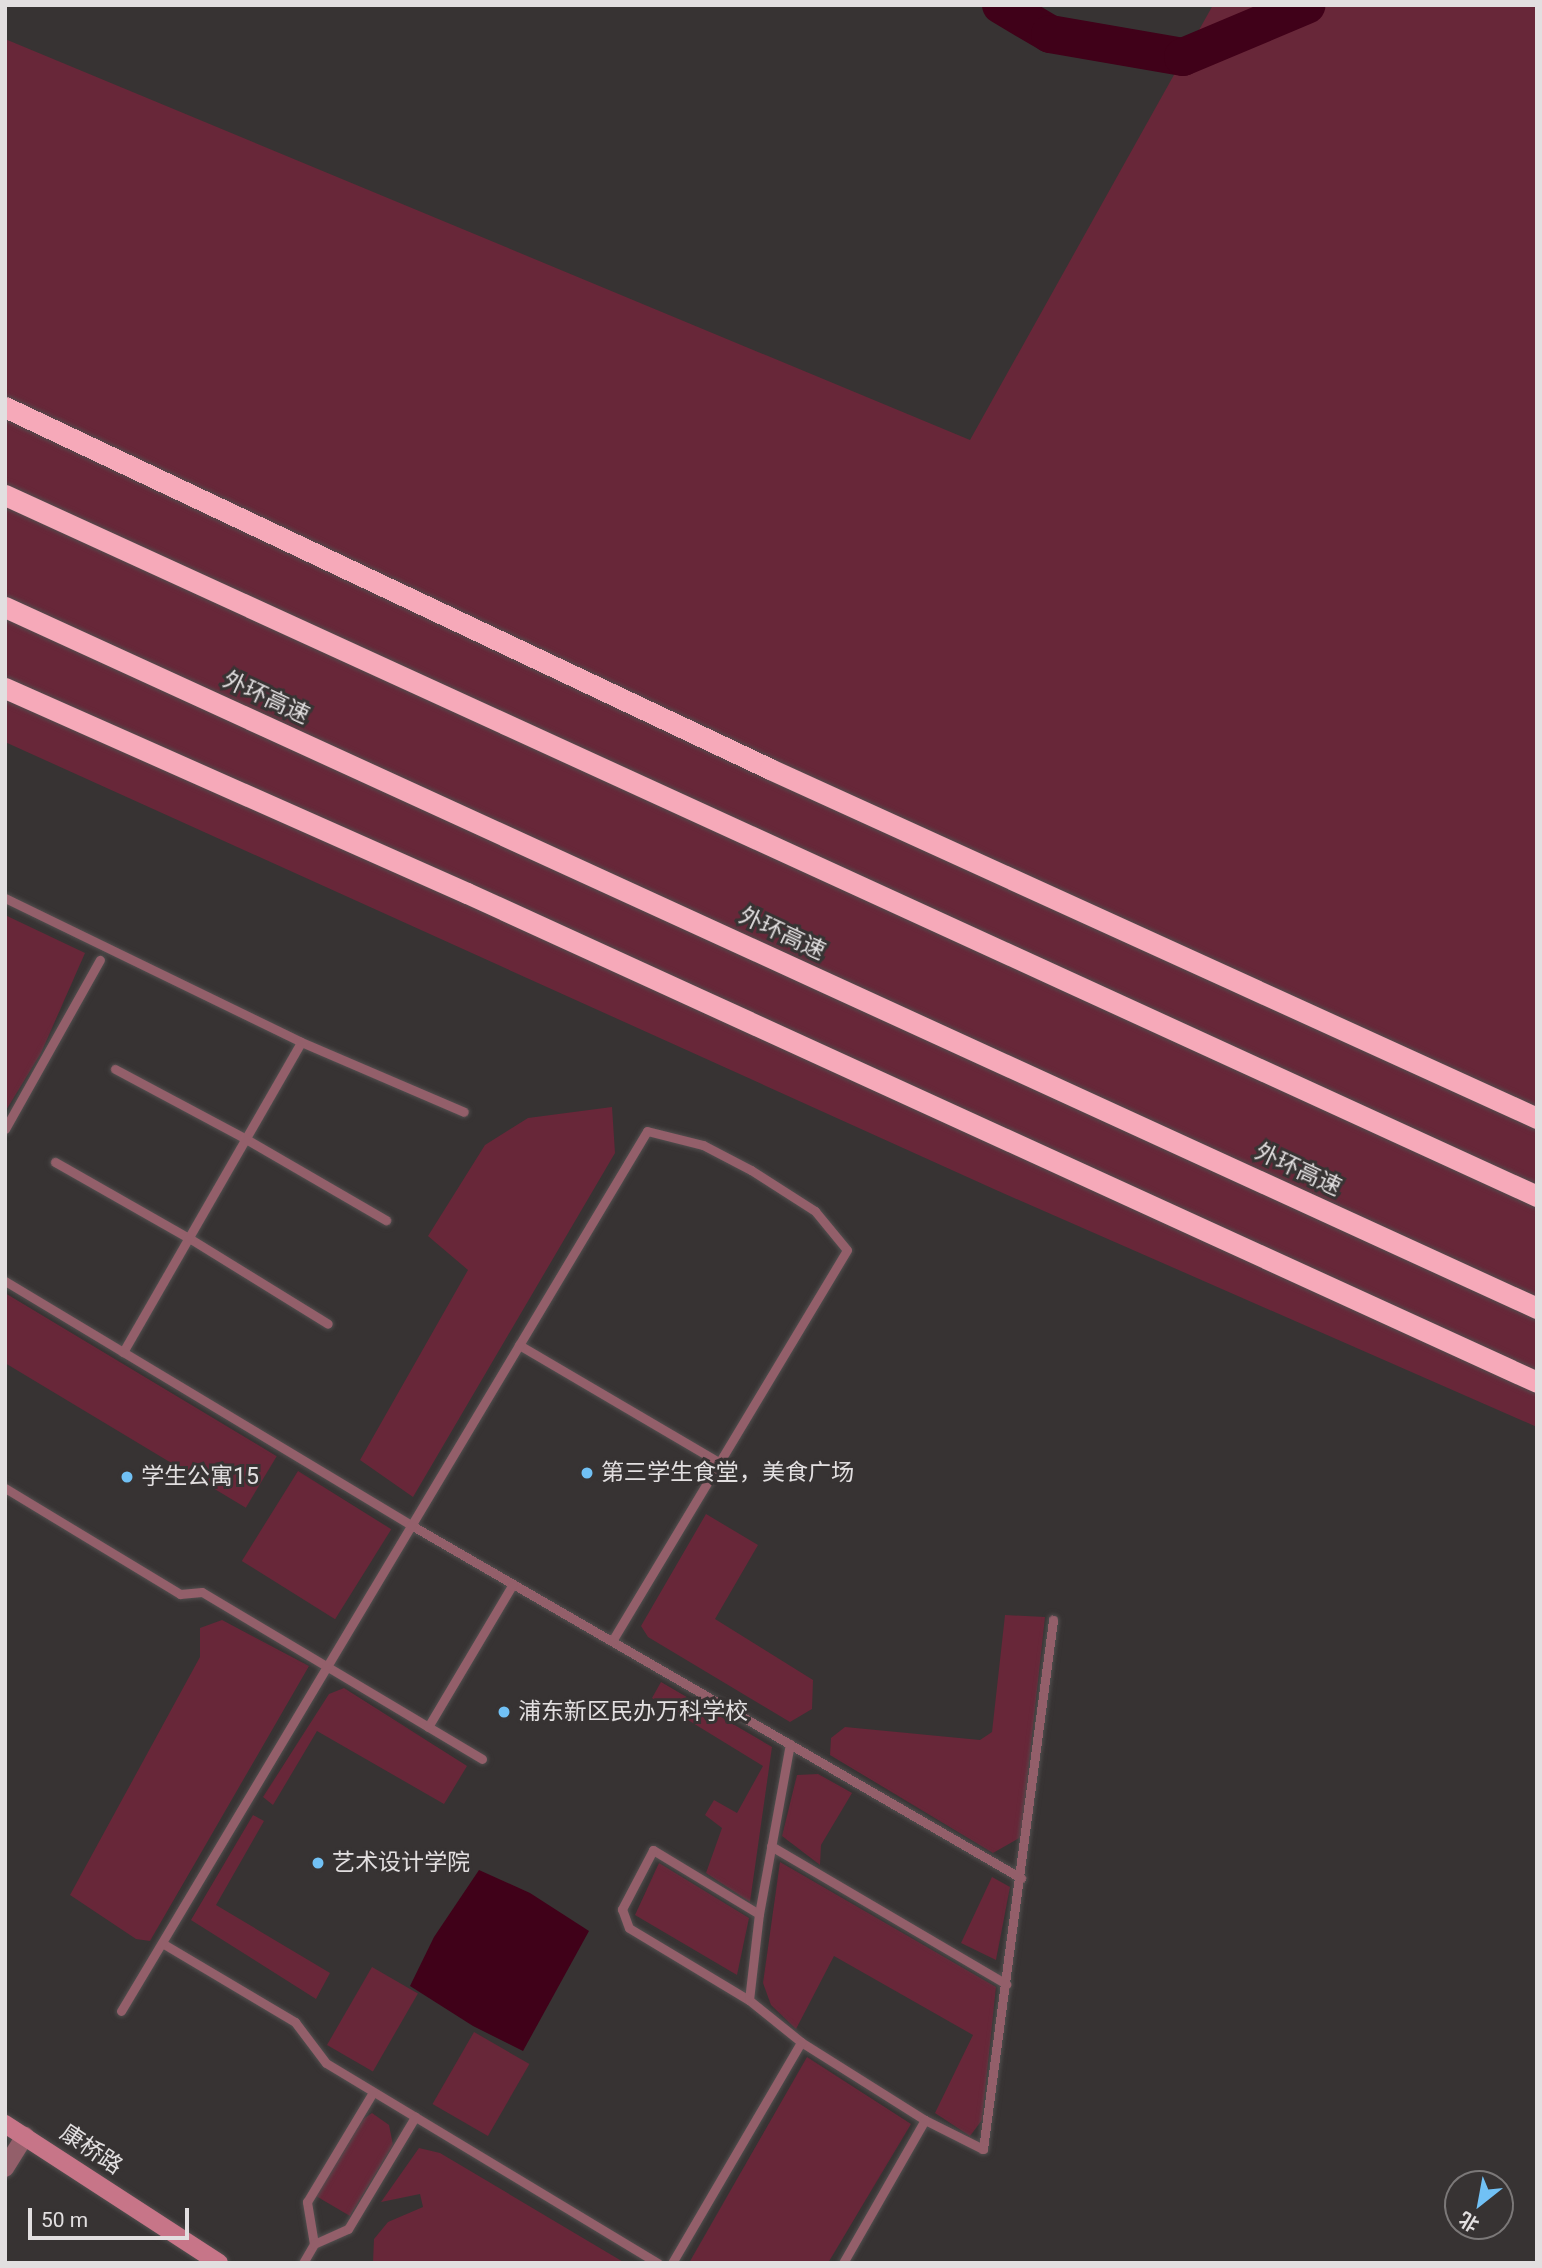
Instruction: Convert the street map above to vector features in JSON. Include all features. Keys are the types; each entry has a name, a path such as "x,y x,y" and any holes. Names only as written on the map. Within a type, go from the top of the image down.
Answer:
{"highway":[{"path":"5,407 770,769 1537,1118"},
{"path":"5,495 1537,1196"},
{"name":"外环高速","path":"5,607 1537,1308"},
{"path":"5,688 467,893 1537,1382"}],"main road":[{"name":"康桥路","path":"5,2124 219,2263"}],"street":[{"path":"5,2168 25,2136"}],"lane":[{"path":"5,898 301,1042 464,1112"},
{"path":"5,1129 100,960"},
{"path":"123,1352 301,1042"},
{"path":"115,1069 246,1139 386,1220"},
{"path":"121,2011 647,1131 703,1145 751,1170 815,1211 847,1250 612,1641"},
{"path":"55,1162 189,1238 328,1324"},
{"path":"5,1281 411,1525 1021,1878"},
{"path":"519,1345 720,1463"},
{"path":"5,1488 180,1594 202,1592 482,1759"},
{"path":"428,1727 513,1584"},
{"path":"759,1914 653,1850 622,1909 629,1928 749,2000 801,2042 925,2120 983,2148 1021,1878 1053,1620"},
{"path":"749,2000 759,1914 790,1744"},
{"path":"771,1846 1006,1984"},
{"path":"162,1943 295,2022 326,2063 657,2263"},
{"path":"672,2263 801,2042"},
{"path":"314,2244 307,2202 373,2092"},
{"path":"303,2263 314,2244 348,2229 415,2117"},
{"path":"843,2263 925,2120"}],"shaded area":[{"path":"1213,5 1537,5 1537,1427 996,1190 5,742 5,39 970,440"},
{"path":"5,915 85,953 41,1053 5,1112"},
{"path":"612,1107 615,1153 413,1497 360,1460 468,1270 428,1236 485,1145 528,1118"},
{"path":"5,1293 277,1456 246,1508 5,1363"},
{"path":"298,1471 391,1529 335,1619 242,1561"},
{"path":"706,1514 758,1545 715,1619 813,1680 812,1709 790,1722 648,1637 641,1626"},
{"path":"1005,1615 1045,1617 1021,1837 993,1853 830,1755 831,1738 845,1727 980,1740 992,1732"},
{"path":"222,1620 309,1666 150,1941 136,1939 70,1895 200,1657 200,1628"},
{"path":"661,1682 772,1747 750,1902 706,1873 722,1828 705,1815 714,1800 737,1813 763,1766 652,1698"},
{"path":"344,1688 467,1766 444,1804 317,1731 273,1805 263,1797 329,1694"},
{"path":"818,1774 852,1793 821,1845 820,1865 782,1836 797,1775"},
{"path":"253,1815 264,1821 216,1905 330,1973 316,1999 191,1920"},
{"path":"780,1862 996,1987 982,2120 970,2136 935,2113 973,2035 834,1956 796,2029 771,2005 763,1983"},
{"path":"659,1863 749,1918 737,1975 635,1915"},
{"path":"479,1870 530,1893 589,1931 523,2051 473,2026 410,1986 434,1937"},
{"path":"992,1877 1010,1887 996,1960 961,1943"},
{"path":"372,1967 418,1994 373,2071 327,2045"},
{"path":"474,2032 529,2064 488,2136 433,2104"},
{"path":"807,2057 911,2124 828,2263 689,2263"},
{"path":"372,2113 389,2125 393,2145 350,2216 316,2196 362,2120"},
{"path":"419,2148 440,2153 625,2263 373,2263 374,2239 388,2222 423,2207 420,2194 381,2202"}],"waterway":[{"path":"1001,5 1050,34 1183,57 1307,5"}],"place":[{"name":"第三学生食堂，美食广场","path":"587,1473"},
{"name":"学生公寓15","path":"127,1477"},
{"name":"浦东新区民办万科学校","path":"504,1712"},
{"name":"艺术设计学院","path":"318,1863"}]}
